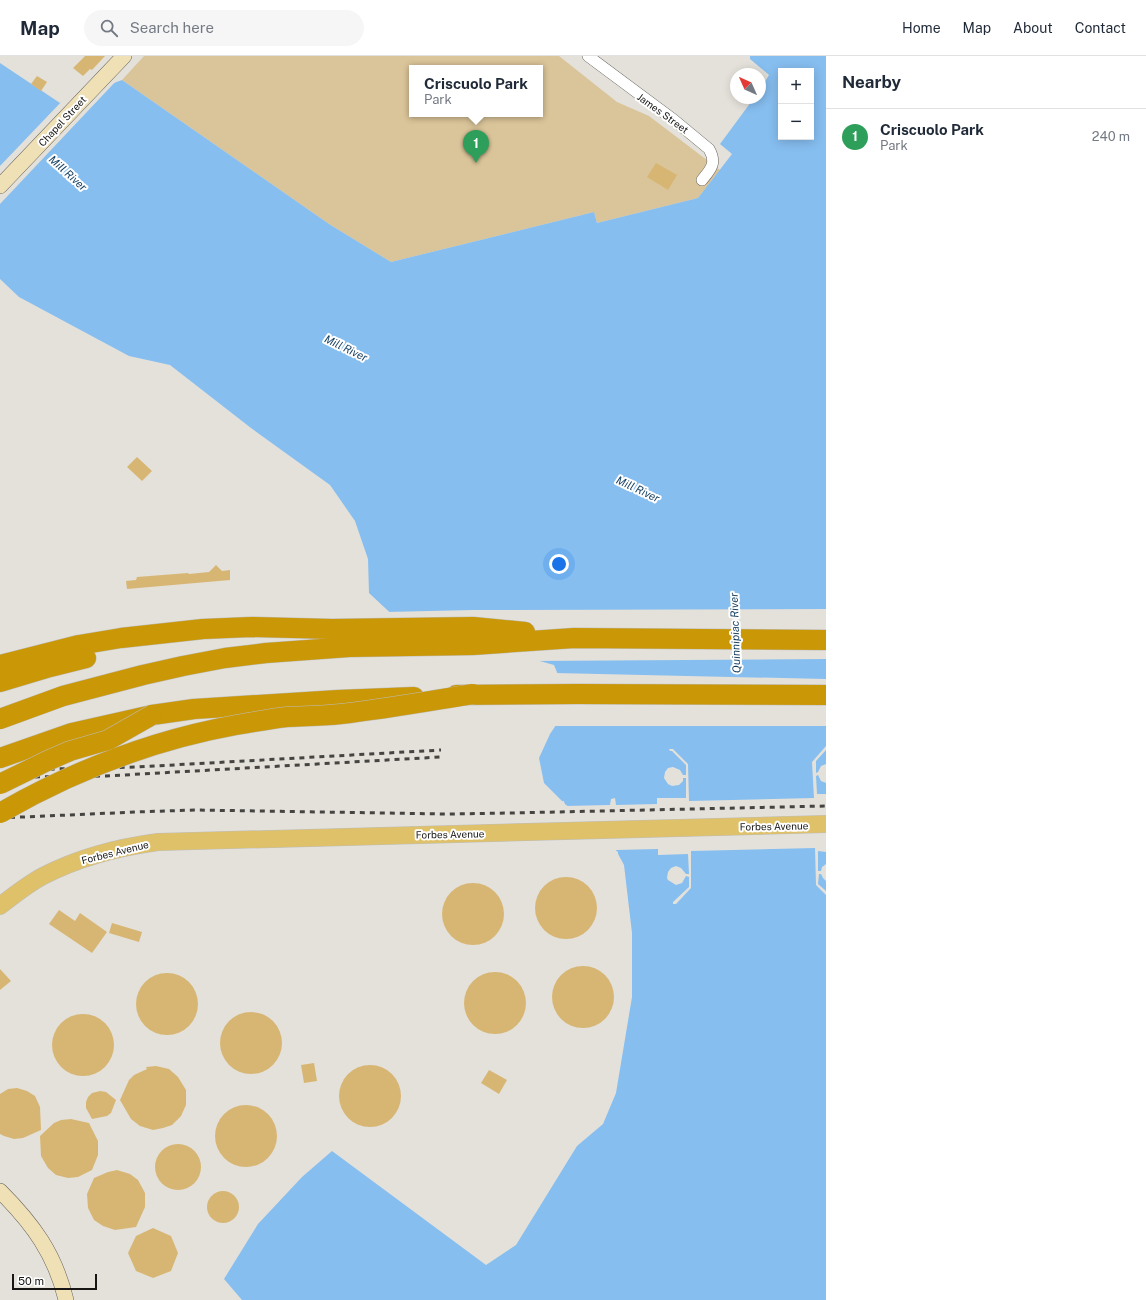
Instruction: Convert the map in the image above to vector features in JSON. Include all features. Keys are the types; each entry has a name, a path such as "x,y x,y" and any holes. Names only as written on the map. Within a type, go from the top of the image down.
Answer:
{"highway":[{"path":"0,665 79,645 161,633 203,629 251,627 332,629 473,627 574,638"},
{"path":"0,682 73,660 132,649 191,641 254,637 332,629"},
{"path":"0,719 63,696 183,666 225,658 308,649 473,645 574,638 826,640"},
{"path":"0,813 50,786 104,762 209,730 286,718 340,714 473,694"},
{"path":"0,758 72,733 152,715 194,709 338,700 473,694 826,696"},
{"path":"0,784 70,751 108,740 152,715"}],"main road":[{"name":"Chapel Street","path":"0,186 124,56"},
{"name":"Forbes Avenue","path":"0,906 28,885 44,876 77,862 138,845 178,841 826,824"},
{"path":"0,1191 41,1238 61,1280 66,1300"}],"street":[{"name":"James Street","path":"588,56 674,120 709,149 713,155 714,161 711,169 702,180"}],"shaded area":[{"path":"144,56 559,56 617,102 649,116 720,170 698,198 597,223 594,212 391,262 329,224 122,80"}],"water":[{"path":"750,56 826,56 826,1300 242,1300 224,1279 258,1224 302,1177 332,1151 486,1265 516,1245 577,1146 603,1124 616,1093 632,997 632,933 624,865 604,828 566,805 544,783 539,758 550,734 562,716 563,687 554,665 399,621 369,593 368,559 355,521 330,485 251,428 170,365 129,356 19,297 0,279 0,63 60,103 122,80 329,224 391,262 594,212 597,223 698,198 732,154 720,144 750,104 766,104 766,80 769,75 766,72 766,68 761,68 750,59"}],"pier":[{"path":"118,79 0,204 0,166 64,99"},
{"path":"826,609 826,659 531,661 398,623 386,612 473,610"},
{"path":"555,673 826,679 826,726 553,726 560,716 561,687"},
{"path":"826,746 826,750 816,761 816,773 821,766 826,764 826,783 821,781 818,775 816,776 817,794 826,794 826,852 818,851 818,871 821,871 822,867 826,864 826,881 821,874 819,874 818,884 826,891 826,895 816,885 815,848 691,851 691,888 676,904 673,904 673,902 689,887 689,877 686,876 682,883 676,885 668,880 668,872 671,868 676,866 681,868 686,874 689,874 688,854 658,855 658,849 616,850 618,852 618,857 603,830 565,807 560,802 564,801 565,806 610,805 611,799 615,798 616,805 657,804 657,798 686,798 686,778 683,778 683,781 679,785 672,786 668,784 664,778 665,772 668,768 673,767 680,770 683,775 686,775 686,765 669,749 673,749 688,764 689,801 814,798 812,762"}],"building":[{"path":"85,56 105,56 92,70 90,69 83,76 73,68"},
{"path":"37,76 47,82 41,91 31,84"},
{"path":"656,163 677,175 668,190 647,177"},
{"path":"137,457 152,471 142,481 127,467"},
{"path":"216,565 222,571 230,570 230,580 127,589 126,581 136,580 137,577 209,572"},
{"path":"560,877 572,877 588,886 595,896 597,908 595,920 588,930 572,939 560,939 549,934 540,925 535,914 535,902 540,891 549,882"},
{"path":"467,883 479,883 495,892 502,902 504,914 502,926 495,936 479,945 467,945 456,940 447,931 442,920 442,908 447,897 456,888"},
{"path":"59,910 75,921 80,913 107,932 92,953 49,924"},
{"path":"112,923 142,932 139,942 109,933"},
{"path":"577,966 589,966 605,975 612,985 614,997 612,1009 605,1019 589,1028 577,1028 566,1023 557,1014 552,1003 552,991 557,980 566,971"},
{"path":"0,969 11,981 0,990"},
{"path":"489,972 501,972 517,981 524,991 526,1003 524,1015 517,1025 501,1034 489,1034 478,1029 469,1020 464,1009 464,997 469,986 478,977"},
{"path":"161,973 173,973 189,982 196,992 198,1004 196,1016 189,1026 173,1035 161,1035 150,1030 141,1021 136,1010 136,998 141,987 150,978"},
{"path":"245,1012 257,1012 273,1021 280,1031 282,1043 280,1055 273,1065 257,1074 245,1074 234,1069 225,1060 220,1049 220,1037 225,1026 234,1017"},
{"path":"77,1014 89,1014 105,1023 112,1033 114,1045 112,1057 105,1067 89,1076 77,1076 66,1071 57,1062 52,1051 52,1039 57,1028 66,1019"},
{"path":"314,1063 317,1081 304,1083 301,1065"},
{"path":"364,1065 376,1065 392,1074 399,1084 401,1096 399,1108 392,1118 376,1127 364,1127 353,1122 344,1113 339,1102 339,1090 344,1079 353,1070"},
{"path":"156,1066 169,1069 178,1077 186,1090 186,1105 181,1116 172,1125 153,1130 140,1126 131,1119 120,1100 129,1080 134,1075 147,1069 146,1067"},
{"path":"489,1070 507,1080 499,1094 481,1083"},
{"path":"17,1088 27,1091 35,1096 40,1107 41,1130 23,1138 14,1139 0,1134 0,1094 8,1089"},
{"path":"100,1091 106,1092 116,1100 111,1113 107,1116 92,1119 86,1108 86,1102 92,1093"},
{"path":"240,1105 252,1105 268,1114 275,1124 277,1136 275,1148 268,1158 252,1167 240,1167 229,1162 220,1153 215,1142 215,1130 220,1119 229,1110"},
{"path":"71,1119 89,1123 98,1141 98,1155 92,1170 78,1177 68,1178 56,1175 48,1168 41,1156 40,1136 54,1123 61,1120"},
{"path":"173,1144 183,1144 191,1148 197,1154 201,1162 201,1172 197,1180 191,1186 183,1190 173,1190 165,1186 159,1180 155,1172 155,1162 159,1154 165,1148"},
{"path":"117,1170 130,1174 138,1180 145,1193 145,1207 136,1227 115,1230 103,1226 94,1220 88,1208 87,1194 94,1178"},
{"path":"220,1191 226,1191 235,1195 239,1207 235,1219 226,1223 220,1223 211,1219 207,1210 207,1204 211,1195"},
{"path":"153,1228 171,1236 178,1253 171,1271 153,1278 136,1271 128,1253 136,1236"}],"railway":[{"path":"0,775 54,769 137,767 441,750"},
{"path":"25,777 106,776 440,757"},
{"path":"0,818 196,810 447,814 826,806"}],"place":[{"name":"Criscuolo Park","path":"476,163"}],"water label":[{"name":"Mill River","path":"68,173"},
{"name":"Mill River","path":"346,348"},
{"name":"Mill River","path":"638,489"},
{"name":"Quinnipiac River","path":"735,633"}]}
